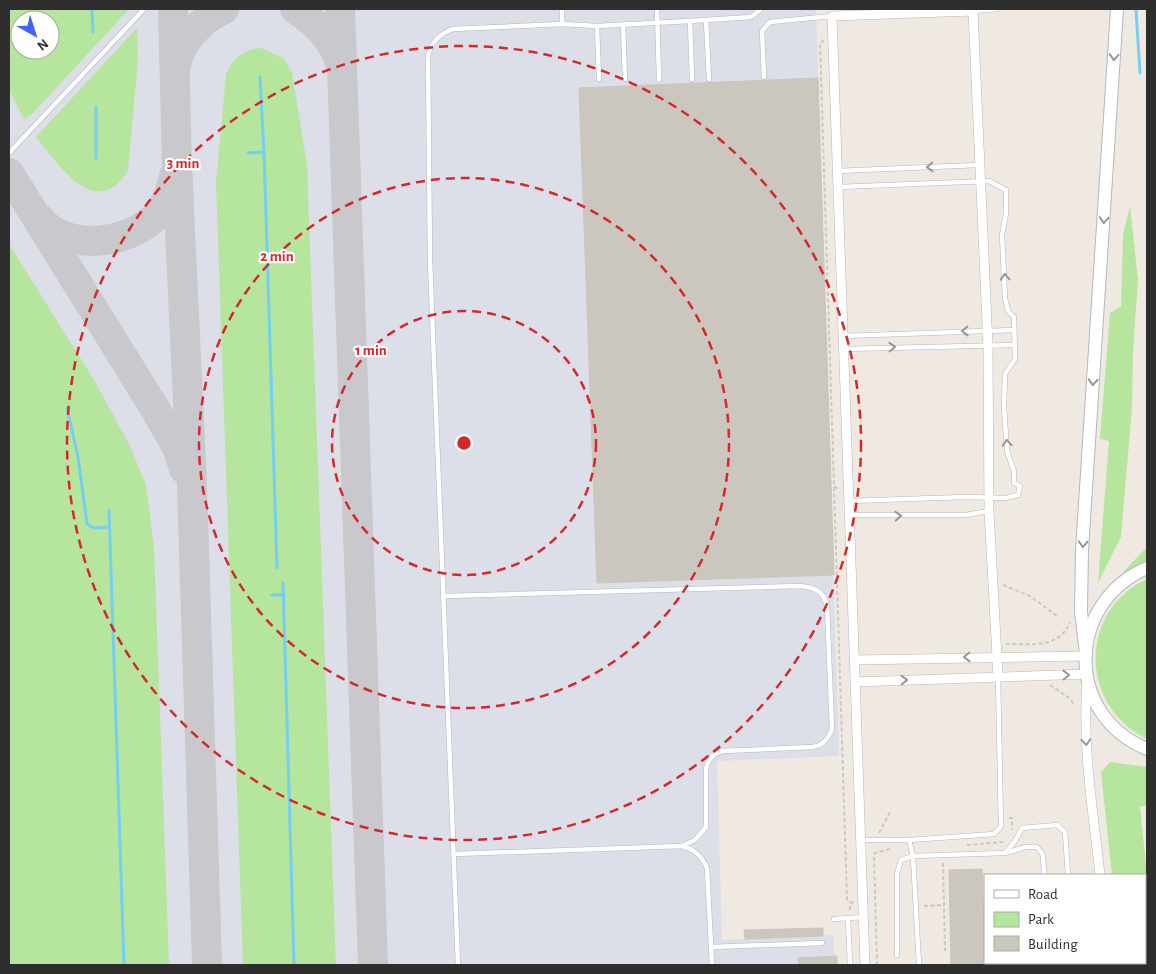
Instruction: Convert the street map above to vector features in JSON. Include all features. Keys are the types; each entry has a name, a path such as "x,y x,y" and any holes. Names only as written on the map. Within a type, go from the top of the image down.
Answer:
{"street":[{"path":"1100,874 1084,714 1087,675 1081,612 1082,550 1117,9"},
{"path":"865,965 832,16 917,10 973,10 978,165 988,346 989,511 998,676"},
{"path":"1086,655 1092,625 1105,600 1123,582 1147,568"},
{"path":"854,660 1086,655"},
{"path":"855,682 998,676 1087,675"},
{"path":"1087,675 1096,703 1108,721 1130,740 1147,750"}],"lane":[{"path":"9,153 144,9"},
{"path":"562,9 562,24"},
{"path":"657,9 659,80"},
{"path":"458,965 430,261 430,46 444,32 453,29 562,24 597,26 706,20 751,16 761,9"},
{"path":"973,10 997,9"},
{"path":"764,77 762,31 765,26 770,22 832,16"},
{"path":"706,20 709,78"},
{"path":"690,21 692,79"},
{"path":"623,25 626,79"},
{"path":"597,26 599,79"},
{"path":"837,171 978,165"},
{"path":"838,187 994,182 1006,190 1006,214 1002,235 1006,306 1014,318 1015,360 1004,374 1004,407 1008,451 1014,471 1014,483 1020,486 1020,492 1015,497 849,502"},
{"path":"843,336 1014,330"},
{"path":"844,349 1015,345"},
{"path":"849,516 966,515 989,511"},
{"path":"444,596 800,586 815,588 821,593 827,606 832,729 829,735 819,746 722,751 715,754 707,762 706,827 701,836 682,846 455,854"},
{"path":"860,840 909,840 994,834 1001,826 998,676"},
{"path":"1006,852 1022,828 1058,825 1065,832 1068,874"},
{"path":"909,840 909,847 913,856 919,965"},
{"path":"682,846 697,853 707,868 712,965"},
{"path":"897,955 898,865 901,860 913,856 1006,852 1026,847 1037,847 1043,855 1044,874"},
{"path":"834,918 863,917"},
{"path":"848,918 850,965"},
{"path":"712,946 822,943"}],"path":[{"path":"820,44 848,902 851,903 853,897"},
{"path":"834,486 839,496"},
{"path":"993,582 1009,586 1030,596 1058,616"},
{"path":"996,644 1047,643 1059,637 1070,621"},
{"path":"1043,684 1058,690 1076,706"},
{"path":"842,759 848,759"},
{"path":"877,965 875,853 877,840 891,810"},
{"path":"1001,818 1012,818 1010,835"},
{"path":"962,846 1000,844 1008,839"},
{"path":"875,853 893,848 909,847"},
{"path":"943,854 945,951"},
{"path":"917,907 944,904"}],"shaded area":[{"path":"9,9 816,9 839,756 717,761 722,940 834,935 834,956 837,956 837,965 9,965"}],"green space":[{"path":"9,9 129,9 32,114 24,119 9,90"},
{"path":"137,28 138,59 128,170 116,185 103,191 91,190 78,183 66,173 36,137"},
{"path":"261,48 283,58 292,72 307,165 336,965 243,965 216,182 226,74 232,63 244,52"},
{"path":"1130,206 1138,280 1133,351 1132,407 1121,537 1098,583 1109,441 1100,439 1110,313 1121,306 1123,235"},
{"path":"9,244 94,380 129,444 146,485 154,549 169,965 9,965"},
{"path":"1147,547 1147,561 1122,573"},
{"path":"1147,579 1147,739 1125,724 1109,705 1099,682 1096,659 1099,635 1108,613 1124,594"},
{"path":"1110,762 1147,767 1147,806 1140,806 1147,876 1147,965 1122,965 1146,964 1146,874 1112,874 1101,772"}],"building":[{"path":"818,78 834,575 597,583 579,88"},
{"path":"982,869 985,965 951,965 949,870"},
{"path":"823,928 823,936 745,939 744,930"},
{"path":"837,956 837,965 799,965 798,958"}],"waterway":[{"path":"92,9 93,32"},
{"path":"1136,9 1140,73"},
{"path":"248,153 264,152 260,77"},
{"path":"96,107 96,158"},
{"path":"264,152 277,568"},
{"path":"67,408 78,457 87,524 94,528 109,527"},
{"path":"109,510 124,965"},
{"path":"283,583 294,965"},
{"path":"272,595 283,595"}],"taxiway":[{"path":"173,9 177,166 192,486 207,965"},
{"path":"176,66 182,48 193,32 216,13 224,9"},
{"path":"295,9 328,39 340,63"},
{"path":"340,9 373,965"},
{"path":"9,173 154,407 178,449 184,469"},
{"path":"39,218 50,229 64,236 96,241 113,239 129,234 159,213 168,198 174,176"}]}
